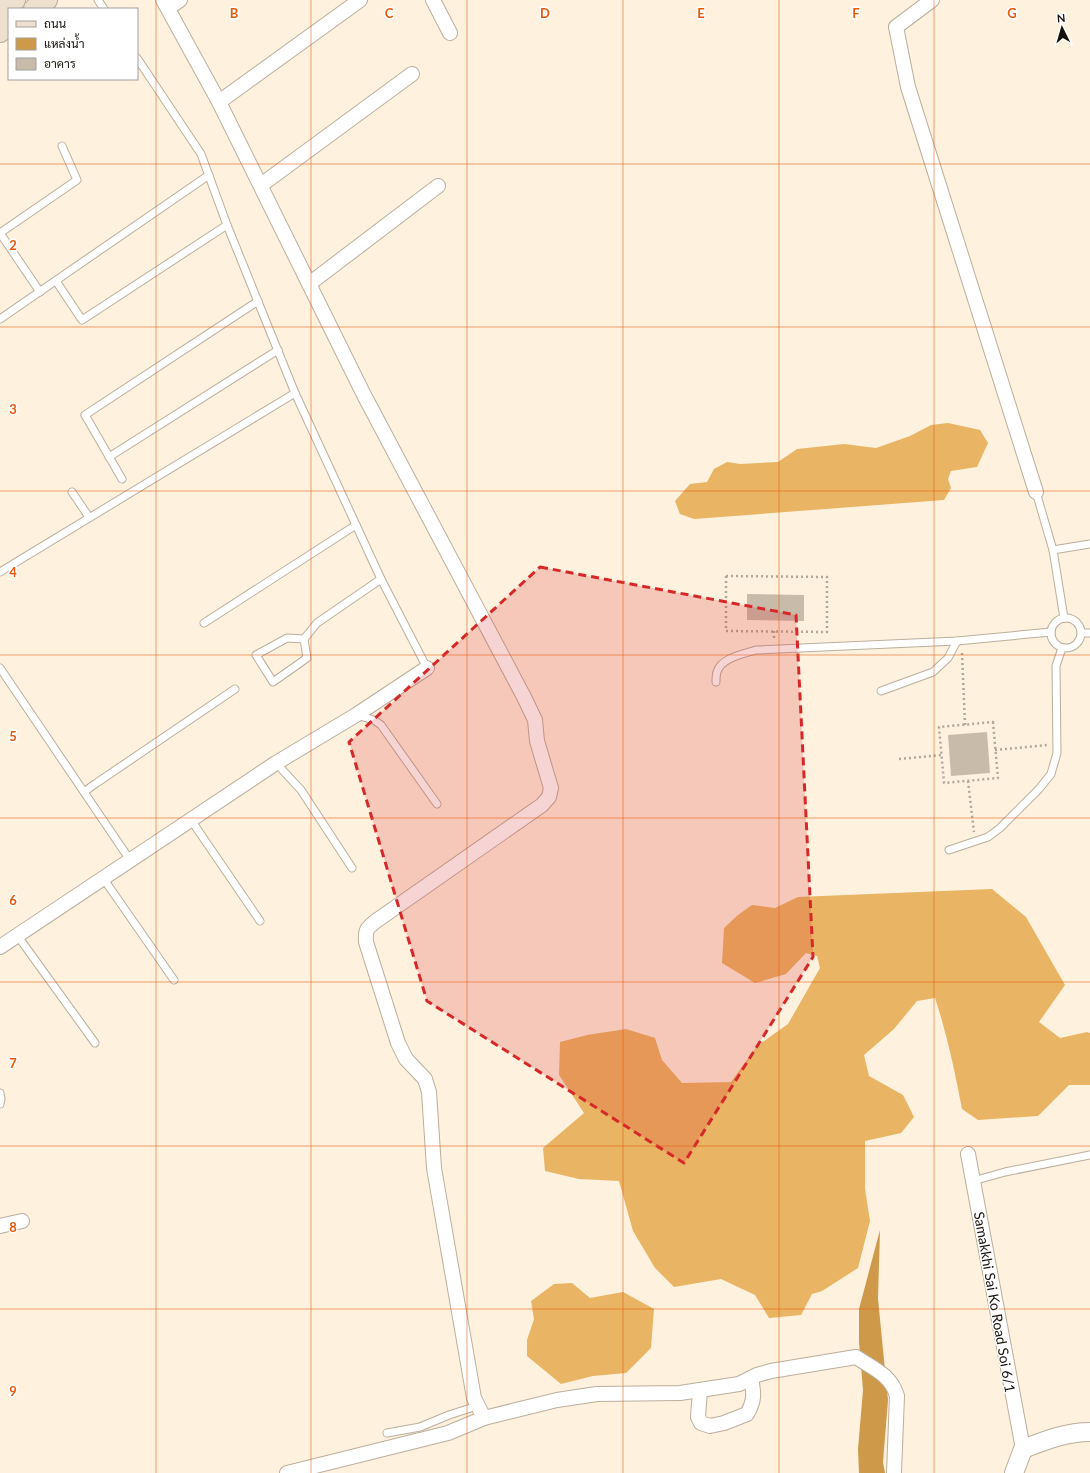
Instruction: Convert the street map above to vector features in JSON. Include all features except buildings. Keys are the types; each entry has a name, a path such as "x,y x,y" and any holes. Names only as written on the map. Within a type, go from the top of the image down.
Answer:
{"main road":[{"path":"0,10 14,0"},
{"path":"35,8 47,0"}],"street":[{"path":"180,0 166,4 219,102 364,395 535,720 537,741 551,788 549,797 542,805 368,928 365,935 368,949 398,1043 406,1059 424,1080 430,1092 434,1168 474,1398 481,1412"},
{"path":"219,102 360,0"},
{"path":"434,0 450,33"},
{"path":"932,0 896,27 908,87 1036,492"},
{"path":"261,185 412,74"},
{"path":"309,284 438,186"},
{"path":"0,946 276,763 356,715 427,668"},
{"name":"Samakkhi Sai Ko Road Soi 6/1","path":"968,1154 1022,1449"},
{"path":"0,1226 22,1221"},
{"path":"287,1473 448,1433 481,1412 597,1394 680,1393 739,1384 771,1371 856,1357 889,1379 897,1396 894,1473"},
{"path":"700,1390 698,1417 701,1423 710,1426 724,1423 747,1414 752,1405 754,1394 751,1378"},
{"path":"1014,1473 1022,1449 1049,1439 1078,1432 1090,1432"}],"lane":[{"path":"138,60 201,154 227,225 295,393 381,579 427,668"},
{"path":"40,292 0,233 77,180 62,146"},
{"path":"0,319 209,175"},
{"path":"56,281 82,320 227,225"},
{"path":"122,479 85,415 258,300"},
{"path":"109,457 278,350"},
{"path":"0,572 295,393"},
{"path":"72,492 89,518"},
{"path":"1036,492 1053,550 1064,618"},
{"path":"204,623 356,525"},
{"path":"1053,550 1090,544"},
{"path":"304,640 287,638 256,655 273,682 308,658 304,640 317,623 381,579"},
{"path":"1064,618 1074,620 1080,627 1081,633 1079,641 1076,645 1067,648 1062,648 1053,642 1051,632 1055,622 1064,618"},
{"path":"716,682 717,672 721,665 735,656 756,650 959,640 1051,632"},
{"path":"1081,633 1090,633"},
{"path":"881,691 933,672 948,658 959,640"},
{"path":"948,850 988,837 1000,828 1039,789 1051,774 1057,753 1056,666 1062,648"},
{"path":"0,668 130,860"},
{"path":"84,792 234,689"},
{"path":"356,715 374,720 382,725 437,804"},
{"path":"276,763 301,790 352,868"},
{"path":"191,820 260,921"},
{"path":"103,878 174,980"},
{"path":"17,935 95,1043"},
{"path":"0,1093 0,1104"},
{"path":"973,1181 1005,1172 1090,1155"},
{"path":"387,1433 420,1427 449,1415 481,1412"}],"path":[{"path":"726,576 827,577 827,632 726,631 726,576"},
{"path":"959,640 965,725"},
{"path":"993,722 995,750 998,778 944,783 939,727 993,722"},
{"path":"995,750 1057,744"},
{"path":"899,758 942,755"},
{"path":"968,781 975,842"}],"highlighted area":[{"path":"540,567 796,615 813,957 684,1163 427,1001 349,742"}],"shaded area":[{"path":"948,423 980,430 988,443 977,467 951,471 948,479 951,488 944,500 694,519 680,514 675,501 690,484 707,482 714,469 727,462 740,464 778,462 797,449 844,444 876,448 910,436 931,425"},
{"path":"992,889 1026,917 1065,985 1039,1022 1060,1038 1087,1032 1090,1033 1090,1085 1069,1085 1038,1116 978,1120 962,1109 957,1081 935,998 917,1001 894,1029 864,1055 869,1076 903,1095 914,1117 901,1133 865,1141 865,1189 870,1221 858,1268 822,1291 812,1294 801,1315 769,1318 755,1295 721,1279 674,1287 655,1268 633,1231 619,1181 579,1179 545,1171 543,1148 584,1113 559,1075 560,1042 587,1035 626,1029 655,1038 662,1060 682,1083 731,1082 757,1046 788,1024 820,968 817,956 806,953 786,974 755,983 722,963 724,928 752,905 775,908 798,897"},
{"path":"572,1283 590,1298 623,1292 654,1309 651,1348 626,1373 593,1376 561,1384 527,1356 527,1340 534,1319 531,1301 554,1284"}],"water":[{"path":"880,1230 878,1299 888,1400 883,1462 885,1473 859,1473 858,1449 863,1390 859,1342 859,1309"}]}
